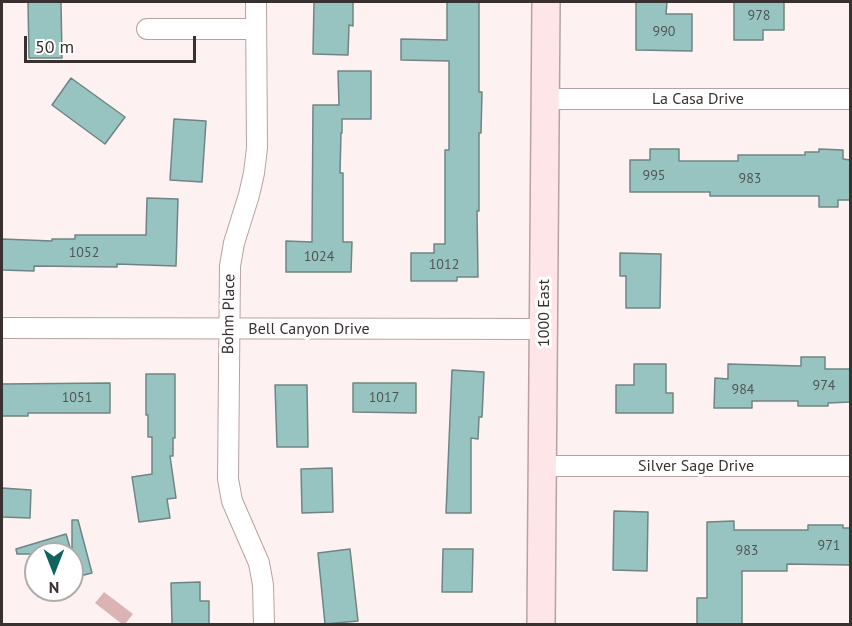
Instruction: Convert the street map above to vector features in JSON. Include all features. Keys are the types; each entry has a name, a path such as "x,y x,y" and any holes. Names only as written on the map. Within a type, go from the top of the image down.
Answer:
{"street":[{"name":"Bohm Place","path":"256,2 257,148 254,172 234,243 230,266 228,479 232,501 259,563 263,585 264,624"},
{"name":"1000 East","path":"541,624 546,2"},
{"path":"147,29 256,29"},
{"name":"La Casa Drive","path":"545,99 850,99"},
{"name":"Bell Canyon Drive","path":"2,328 544,329"},
{"name":"Silver Sage Drive","path":"543,466 850,466"}],"shaded area":[{"path":"104,592 133,614 125,624 95,603"}],"building":[{"path":"28,2 61,2 62,58 29,58"},
{"path":"314,2 353,2 353,26 349,25 348,55 313,54"},
{"path":"447,2 479,2 479,92 482,92 481,133 479,133 479,211 477,211 478,277 457,277 457,281 411,281 411,253 434,253 434,244 445,244 445,150 449,150 449,61 401,60 401,39 447,40"},
{"path":"636,2 667,2 666,14 692,14 692,51 636,50"},
{"path":"734,2 784,2 784,30 763,30 763,40 734,40"},
{"path":"338,71 371,71 371,119 342,119 340,173 343,173 343,242 352,242 351,272 286,272 286,241 312,242 313,105 339,105"},
{"path":"71,78 125,117 105,144 52,105"},
{"path":"174,119 206,121 202,182 170,180"},
{"path":"650,149 679,149 679,161 738,161 738,155 805,155 805,152 819,152 819,149 843,150 843,159 850,160 850,200 838,200 838,207 819,207 819,196 710,196 710,192 630,192 630,160 650,160"},
{"path":"147,198 178,199 176,266 117,264 117,267 34,266 34,271 2,270 2,239 52,241 52,239 75,239 75,235 146,235"},
{"path":"620,253 661,254 660,308 626,308 626,276 620,276"},
{"path":"801,357 825,357 825,369 850,369 850,402 828,403 828,406 798,406 798,401 752,401 752,408 714,408 715,378 728,379 728,364 801,366"},
{"path":"634,364 666,364 666,393 673,393 673,413 616,413 616,385 634,385"},
{"path":"452,370 484,372 482,417 479,417 478,439 471,438 471,513 446,513"},
{"path":"146,374 175,374 175,438 173,438 173,456 170,456 176,498 167,499 170,518 139,522 132,477 152,474 152,437 148,437 148,415 146,415"},
{"path":"110,383 110,413 28,413 28,416 2,416 2,384"},
{"path":"353,383 416,383 416,413 353,412"},
{"path":"275,385 307,385 308,447 277,447"},
{"path":"332,468 333,512 302,513 301,469"},
{"path":"2,488 31,490 30,518 2,517"},
{"path":"614,511 648,512 647,571 613,570"},
{"path":"72,520 78,520 84,542 72,542"},
{"path":"734,521 734,530 808,530 808,525 843,525 843,528 850,528 850,565 787,564 787,571 742,571 742,624 697,624 697,598 707,598 707,522"},
{"path":"66,534 68,542 39,542"},
{"path":"84,543 92,573 84,575"},
{"path":"24,547 24,554 17,554 16,549"},
{"path":"350,549 358,621 325,624 318,553"},
{"path":"443,549 473,549 472,592 442,592"},
{"path":"200,582 200,601 209,601 209,624 172,624 171,583"}]}
